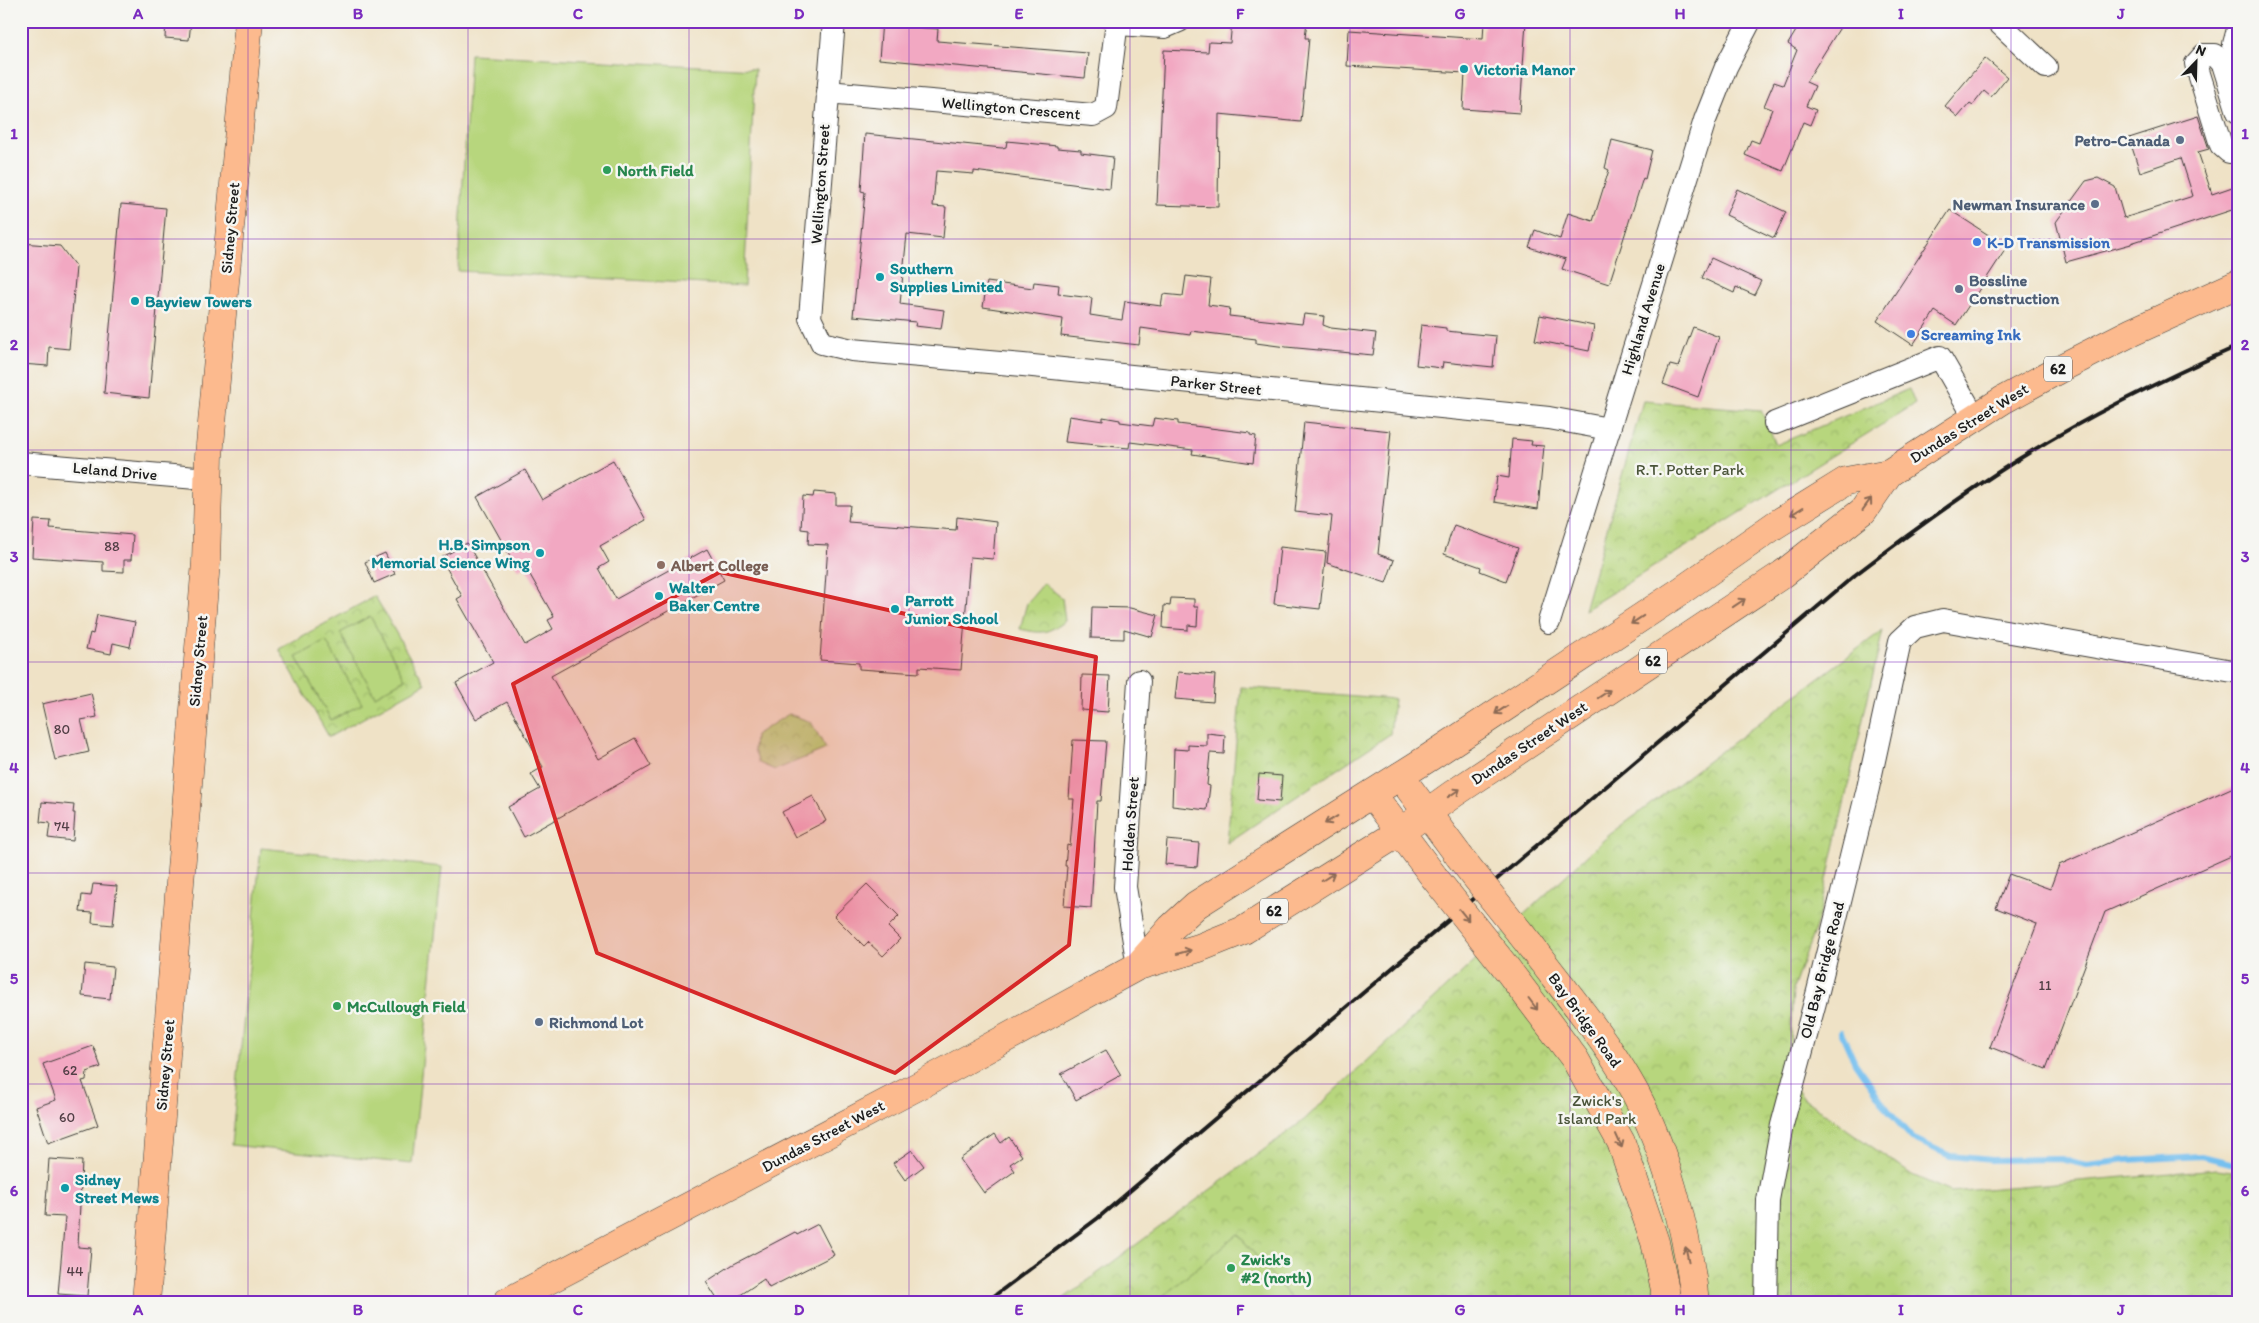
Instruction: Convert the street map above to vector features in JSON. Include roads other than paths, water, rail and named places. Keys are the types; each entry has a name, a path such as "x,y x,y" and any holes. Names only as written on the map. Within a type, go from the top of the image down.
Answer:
{"main road":[{"name":"Sidney Street","path":"146,1302 206,562 208,479 249,21"},
{"name":"Dundas Street West","path":"1138,966 1171,928 1196,905 1400,776 1678,593 1776,524 1830,490 1846,481 1889,473 1975,418 2065,366 2132,332 2238,284"},
{"name":"Dundas Street West","path":"507,1302 924,1083 1138,966 1199,948 1244,930 1400,832 1426,812 1783,574 1863,511 1889,473"},
{"name":"Bay Bridge Road","path":"1400,776 1458,856 1529,944 1600,1038 1629,1082 1651,1123 1667,1173 1684,1236 1695,1302"},
{"name":"Bay Bridge Road","path":"1372,794 1434,877 1576,1059 1621,1142 1655,1242 1665,1290 1665,1302"},
{"path":"149,1274 158,1302"}],"street":[{"name":"Wellington Street","path":"822,343 810,318 834,21"},
{"path":"1117,23 1165,27 1179,21"},
{"name":"Highland Avenue","path":"1549,622 1705,120 1726,67 1750,21"},
{"path":"1997,21 2046,67"},
{"name":"Wellington Crescent","path":"827,92 1093,115 1106,108 1117,23"},
{"path":"2238,30 2234,44 2238,68"},
{"path":"2238,112 2223,64 2215,55 2204,55 2196,64 2221,145 2229,152 2238,150"},
{"name":"Parker Street","path":"822,343 852,350 1023,365 1549,418 1609,429"},
{"path":"1775,423 1940,357 1975,418"},
{"name":"Leland Drive","path":"21,463 208,479"},
{"name":"Old Bay Bridge Road","path":"1766,1302 1768,1200 1782,1125 1818,991 1868,788 1900,641 1915,627 1943,620 2238,672"},
{"name":"Holden Street","path":"1138,966 1125,887 1139,681"}],"waterway":[{"path":"1841,1032 1855,1063 1890,1113 1912,1138 1950,1156 1991,1160 2061,1159 2087,1165 2127,1160 2202,1156 2238,1165"}],"railway":[{"path":"986,1302 1098,1218 1855,575 1908,535 2028,453 2116,404 2238,346"}],"place":[{"name":"Victoria Manor","path":"1464,69"},
{"name":"Petro-Canada","path":"2180,140"},
{"name":"North Field","path":"607,170"},
{"name":"Newman Insurance","path":"2095,204"},
{"name":"K-D Transmission","path":"1977,242"},
{"name":"Southern Supplies Limited","path":"880,277"},
{"name":"Bossline Construction","path":"1959,289"},
{"name":"Bayview Towers","path":"135,301"},
{"name":"Screaming Ink","path":"1911,334"},
{"name":"H.B. Simpson Memorial Science Wing","path":"540,553"},
{"name":"Albert College","path":"661,565"},
{"name":"Walter Baker Centre","path":"659,596"},
{"name":"Parrott Junior School","path":"895,609"},
{"name":"McCullough Field","path":"337,1006"},
{"name":"Richmond Lot","path":"539,1022"},
{"name":"Sidney Street Mews","path":"65,1188"},
{"name":"Zwick's #2 (north)","path":"1231,1268"}],"park label":[{"name":"R.T. Potter Park","path":"1690,469"},
{"name":"Zwick's Island Park","path":"1597,1109"}]}
